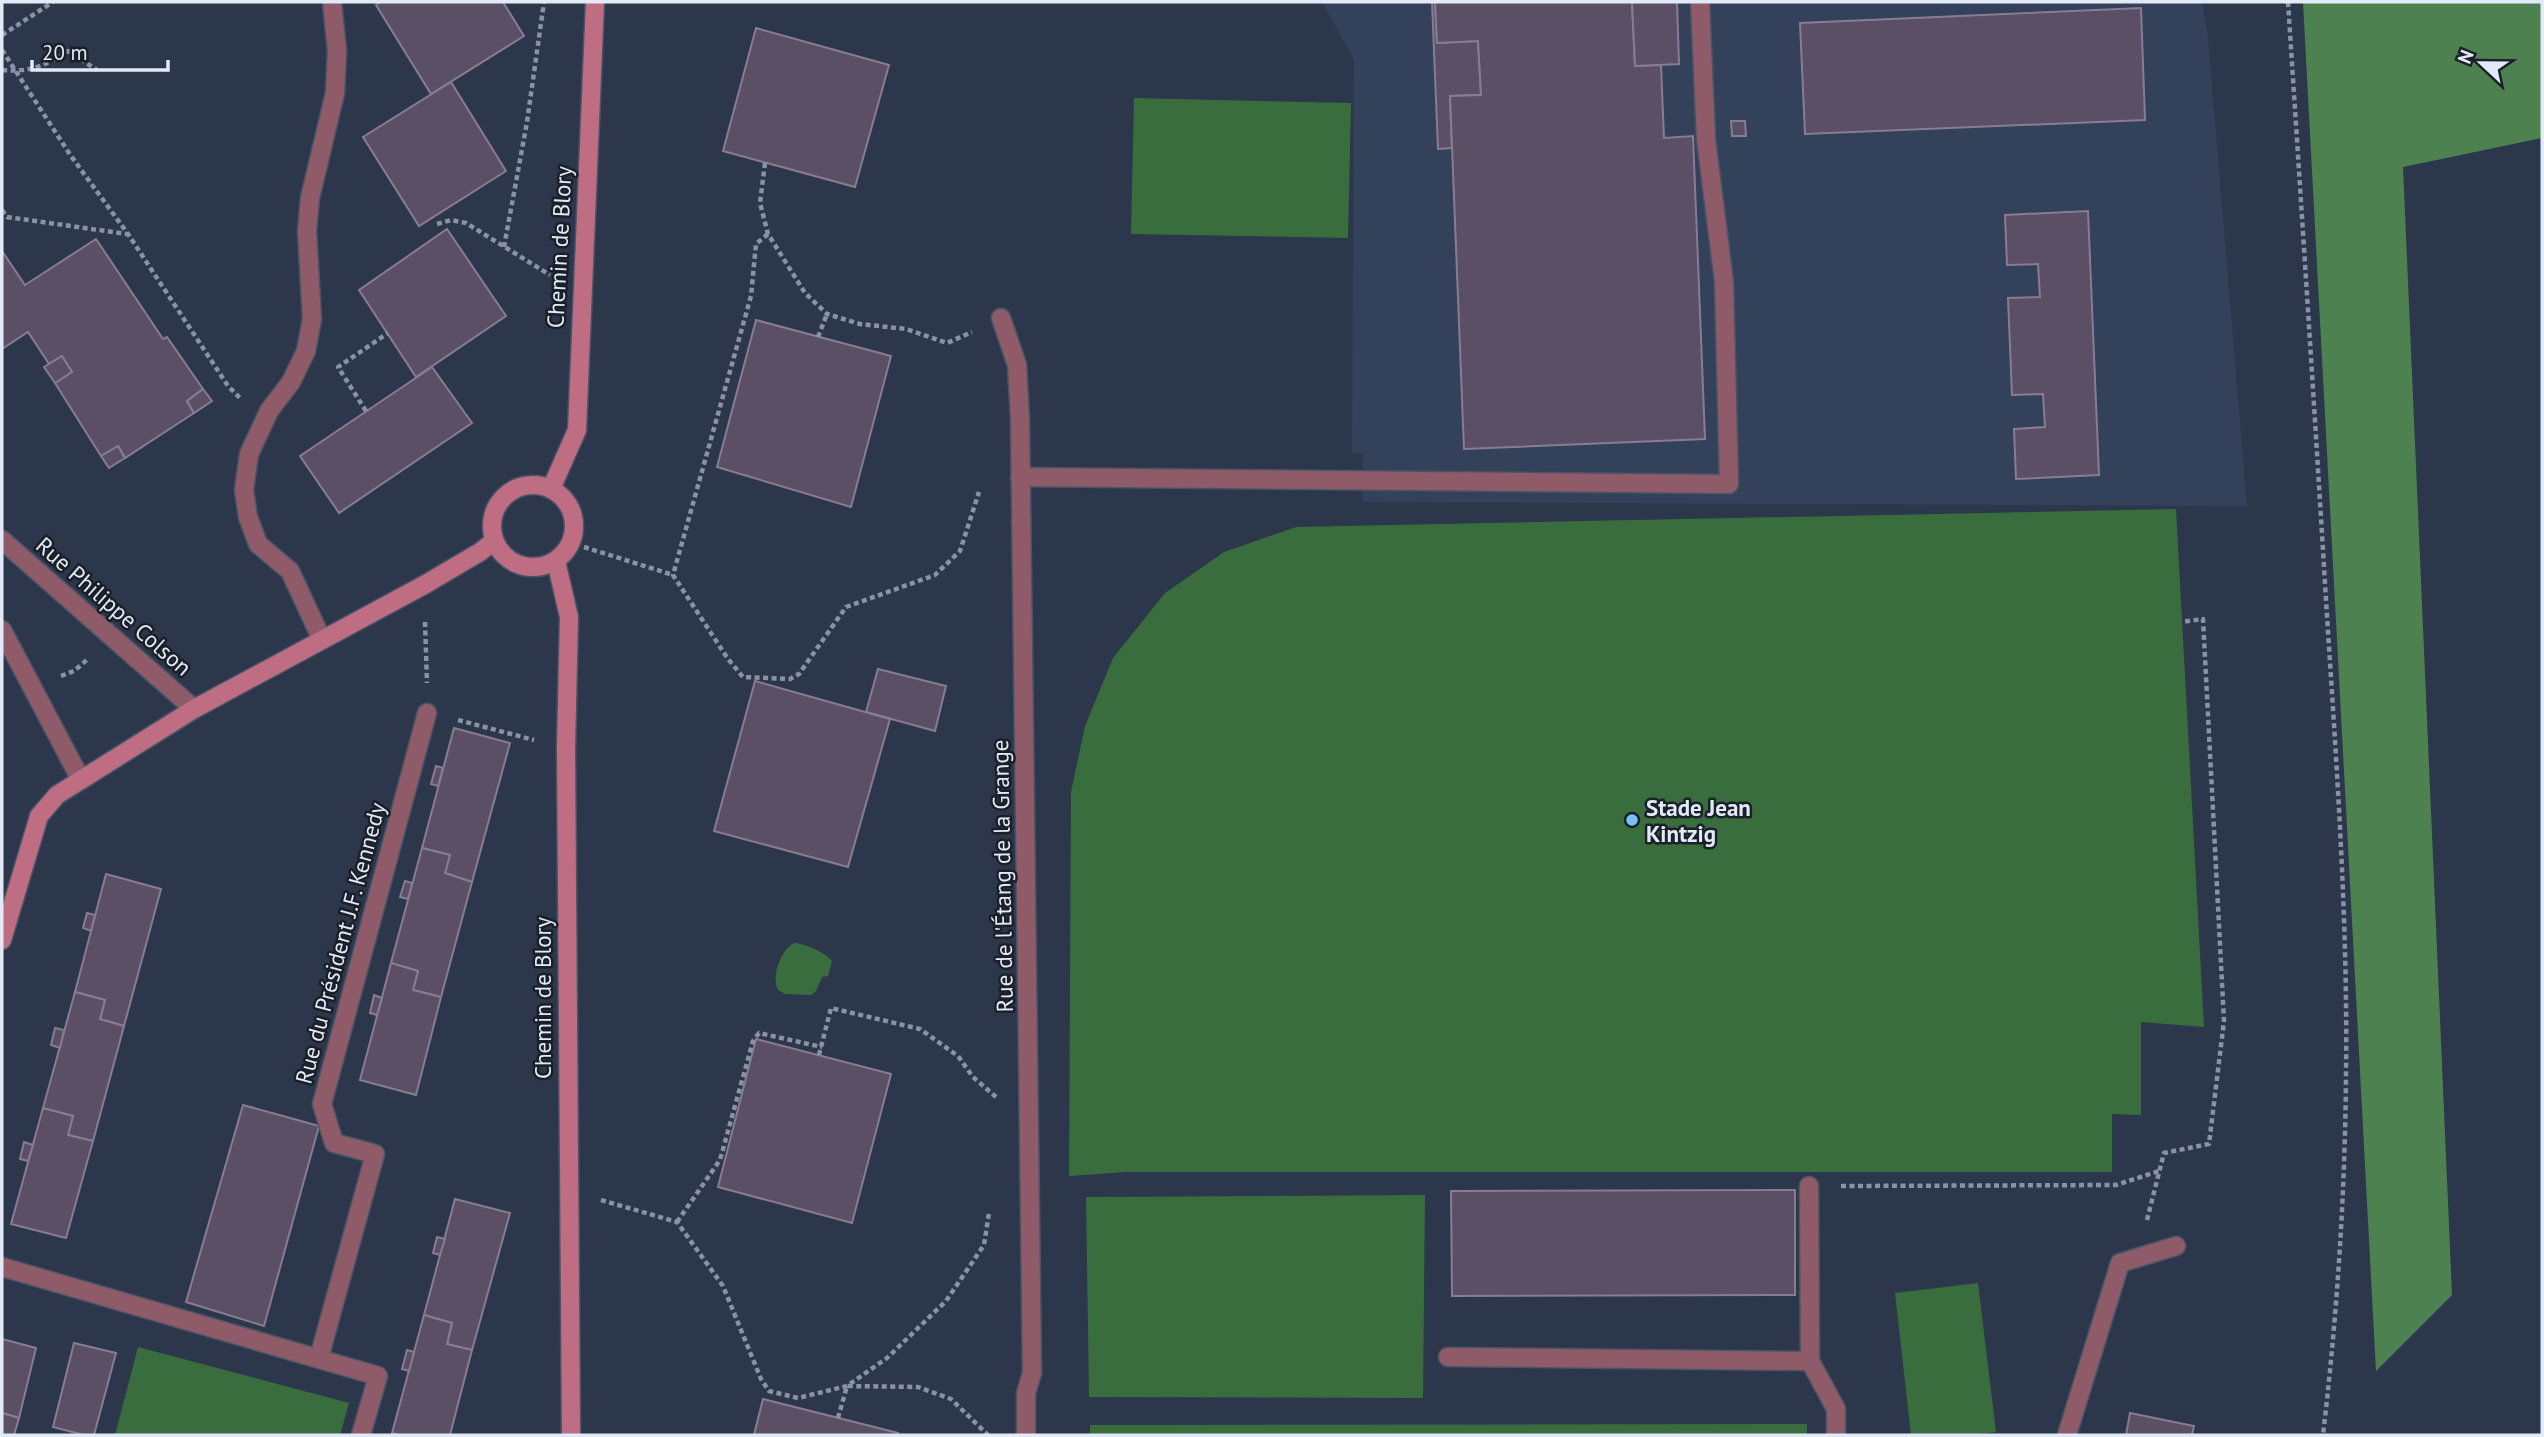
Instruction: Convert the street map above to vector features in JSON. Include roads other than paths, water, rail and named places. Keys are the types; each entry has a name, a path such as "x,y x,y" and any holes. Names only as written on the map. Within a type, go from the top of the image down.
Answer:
{"street":[{"path":"322,640 290,571 257,544 248,517 244,490 249,454 269,411 291,382 306,351 312,319 307,231 310,198 335,93 337,51 332,2"},
{"name":"Chemin de Blory","path":"551,489 577,430 595,2"},
{"path":"1020,477 1729,484 1724,282 1706,139 1700,2"},
{"name":"Rue de l'Étang de la Grange","path":"1001,318 1017,365 1020,419 1032,1373 1026,1393 1026,1435"},
{"path":"532,484 551,489 564,498 573,513 575,527 571,544 556,561 535,568 520,566 502,554 494,541 491,525 495,510 511,490 532,484"},
{"name":"Rue Philippe Colson","path":"2,540 194,709"},
{"path":"2,940 39,816 57,795 194,709 424,585 494,541"},
{"name":"Chemin de Blory","path":"556,561 569,617 566,748 571,1435"},
{"path":"2,630 81,780"},
{"name":"Rue du Président J.F. Kennedy","path":"319,1358 375,1154 334,1143 322,1104 427,713"},
{"path":"1809,1186 1810,1361 1836,1409 1836,1435"},
{"path":"2067,1435 2120,1263 2176,1246"},
{"path":"2,1267 378,1376 361,1435"},
{"path":"1448,1357 1810,1361"}],"place":[{"name":"Stade Jean Kintzig","path":"1632,820"}]}
